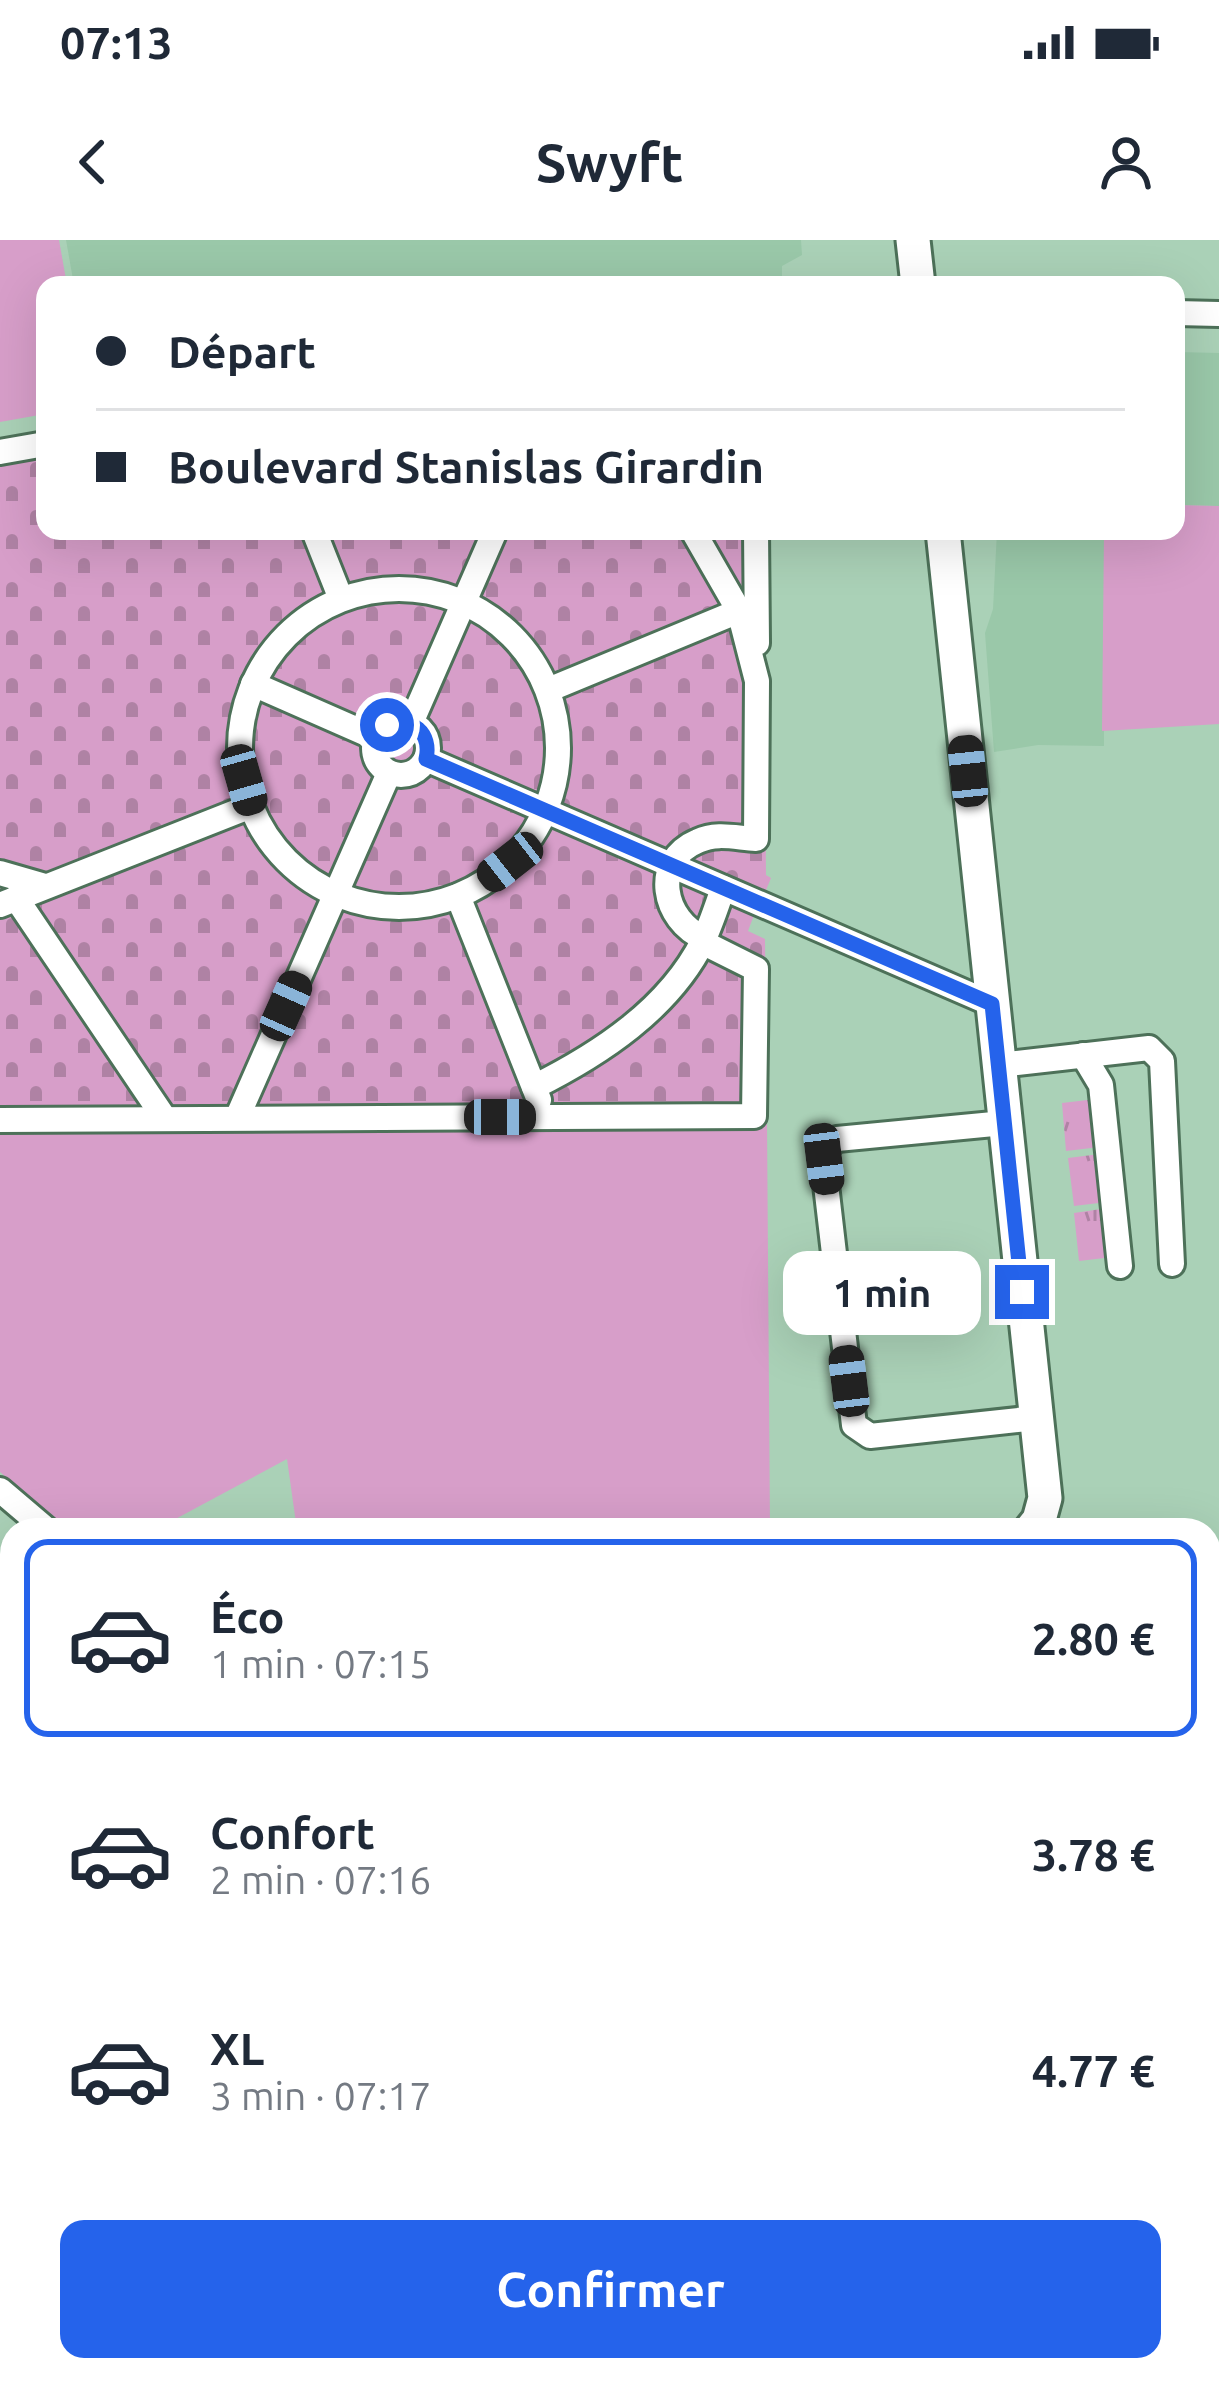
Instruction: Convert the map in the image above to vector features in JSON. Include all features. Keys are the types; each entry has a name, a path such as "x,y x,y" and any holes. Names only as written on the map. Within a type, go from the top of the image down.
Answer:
{"main road":[{"path":"913,240 917,276"},
{"path":"945,540 1045,1498 1042,1518"}],"street":[{"path":"1185,313 1219,314"},
{"path":"0,452 36,446"},
{"path":"318,540 341,599"},
{"path":"411,723 491,540"},
{"path":"698,540 739,611 757,681"},
{"path":"0,1120 754,1116 756,969 688,932 667,899 666,881 687,846 700,839 720,835 756,839 756,540"},
{"path":"381,589 423,590 464,602 499,623 528,653 548,690 559,751 546,811 510,862 458,896 397,906 336,894 300,872 271,842 251,806 240,753 241,727 253,684 283,638 310,615 341,599 381,589"},
{"path":"548,690 739,611"},
{"path":"253,684 376,738"},
{"path":"411,723 427,742 426,759 407,775 389,772 375,754 376,738 387,725 411,723"},
{"path":"426,759 992,1004"},
{"path":"237,1118 389,772"},
{"path":"165,1119 8,902 251,806"},
{"path":"0,873 45,886"},
{"path":"534,1087 598,1051 654,1006 703,940 723,888"},
{"path":"458,896 544,1116"},
{"path":"999,1065 1149,1048 1162,1061 1172,1264"},
{"path":"1082,1054 1101,1084 1120,1266"},
{"path":"1004,1124 837,1139 827,1147 824,1159 854,1425 870,1436 1036,1418"},
{"path":"0,1490 33,1518"}],"shaded area":[{"path":"66,240 801,240 802,255 782,266 782,276 72,276"},
{"path":"1185,352 1219,353 1219,506 1185,505"},
{"path":"997,540 1104,540 1104,746 1038,745 994,752 985,633 993,609"}],"green space":[{"path":"0,240 59,240 65,276 36,276 36,416 0,422"},
{"path":"36,440 36,540 763,540 766,875 771,878 764,895 753,891 744,910 754,915 748,931 765,939 767,1122 0,1127 0,446"},
{"path":"1185,505 1219,506 1219,724 1102,731 1104,540 1185,540"},
{"path":"1096,1099 1100,1147 1066,1151 1062,1103"},
{"path":"767,1122 770,1518 295,1518 287,1459 177,1518 56,1518 0,1472 0,1127"},
{"path":"1100,1154 1107,1202 1074,1206 1068,1158"},
{"path":"1108,1208 1113,1257 1079,1261 1074,1213"}],"route":[{"path":"387,725 403,722 418,728 427,742 426,759 992,1004 1022,1292"}]}
